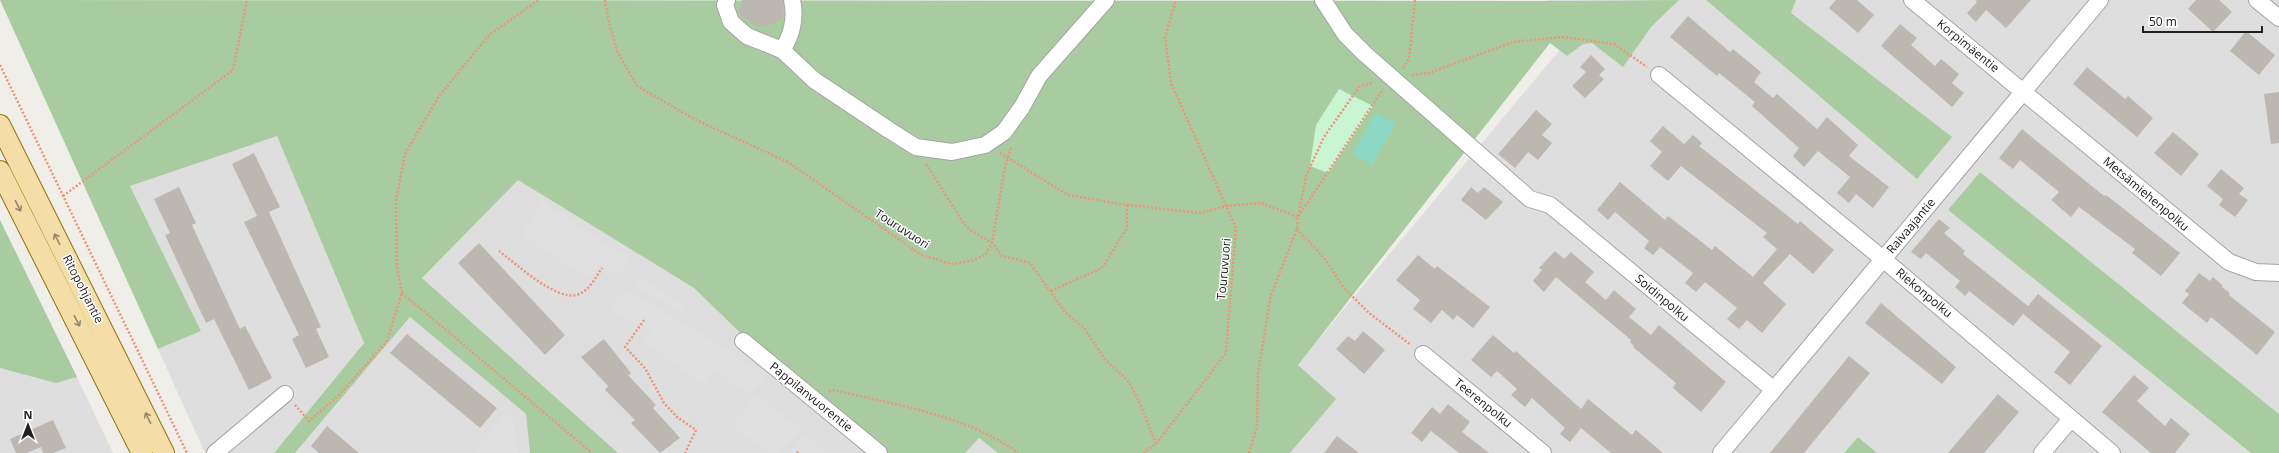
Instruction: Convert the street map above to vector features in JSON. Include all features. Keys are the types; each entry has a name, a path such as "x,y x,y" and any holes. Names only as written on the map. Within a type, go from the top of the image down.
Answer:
{"main road":[{"name":"Ritopohjantie","path":"0,125 164,453"},
{"name":"Ritopohjantie","path":"0,171 142,453"}],"street":[{"path":"727,0 725,5 731,22 746,36 782,50 814,80 916,147 952,152 986,145 1004,132 1022,107 1039,76 1106,0"},
{"path":"782,50 788,42 794,18 792,0"},
{"path":"1323,0 1346,34 1388,74"},
{"name":"Korpimäentie","path":"1912,0 2024,92"},
{"name":"Raivaajantie","path":"1721,453 2100,0"},
{"path":"2257,0 2279,18"},
{"name":"Soidinpolku","path":"1388,74 1530,199 1550,205 1774,390"},
{"name":"Riekonpolku","path":"1659,76 1883,259 2070,419 2112,453"},
{"name":"Metsämiehenpolku","path":"2024,92 2229,262 2256,272 2279,273"},
{"name":"Pappilanvuorentie","path":"743,340 879,453"},
{"name":"Teerenpolku","path":"1423,354 1543,453"},
{"path":"215,453 285,394"},
{"path":"2042,453 2070,419"}],"path":[{"path":"63,196 233,70 247,0"},
{"path":"285,394 309,421 340,394 387,341 402,293 397,267 396,200 405,154 439,96 490,34 539,0"},
{"name":"Touruvuori","path":"605,0 617,51 637,86 696,120 788,162 920,254 951,264 958,263 971,261 985,255 992,243"},
{"name":"Touruvuori","path":"1143,453 1156,444 1226,353 1236,228 1171,83 1166,37 1176,0"},
{"path":"1249,453 1256,426 1258,373 1270,294 1298,229 1298,217 1306,176 1324,137 1359,87 1388,74 1401,71 1409,59 1415,0"},
{"path":"1388,74 1429,73 1513,42 1563,37 1614,44 1659,76"},
{"path":"0,65 187,453"},
{"path":"1298,217 1373,106 1388,74"},
{"path":"992,243 1008,157 1014,142"},
{"path":"916,147 966,227 992,243 1002,256 1030,263 1065,312 1084,328 1104,358 1129,382 1142,406 1156,444"},
{"path":"1008,157 1068,195 1127,205 1200,213 1226,206 1261,203 1298,217"},
{"path":"1051,291 1102,268 1127,228 1127,205"},
{"path":"1298,229 1325,259 1343,287 1369,313 1423,354"},
{"path":"499,251 543,284 565,295 577,295 589,287 602,268"},
{"path":"402,293 592,453"},
{"path":"644,320 625,347 645,368 664,403 677,417 696,430 685,453"},
{"path":"812,397 834,390 958,422 1005,443 1018,453"}],"shaded area":[{"path":"1546,0 2279,0 2279,414 1980,172 1948,210 2251,453 1877,453 1858,437 1844,453 1290,453 1335,399 1297,365 1578,28"},
{"path":"277,135 364,343 274,453 205,453 158,349 201,331 130,186"},
{"path":"518,180 694,288 864,453 618,453 422,278"},
{"path":"543,202 628,259 618,276 601,264 588,279 522,234"},
{"path":"640,279 685,304 680,312 635,287"},
{"path":"626,290 725,348 768,378 749,395 716,371 703,384 644,342 652,332 610,309"},
{"path":"410,317 526,414 530,453 295,453"},
{"path":"0,368 77,377 113,453 0,453"},
{"path":"757,395 803,431 778,453 769,453 731,425"},
{"path":"505,413 513,420 518,453 474,453"},
{"path":"805,435 827,453 789,453"},
{"path":"979,438 998,453 965,453"}],"green space":[{"path":"0,0 1679,0 1651,27 1623,67 1592,43 1583,44 1567,56 1550,43 1298,365 1336,399 1290,453 998,453 979,438 965,453 864,453 694,288 518,180 422,278 618,453 530,453 526,414 410,317 295,453 274,453 364,343 277,136 130,186 201,331 158,349"},
{"path":"1706,0 1796,0 1791,13 1952,137 1917,179"},
{"path":"1339,89 1373,106 1328,173 1310,166 1316,125"},
{"path":"1376,112 1396,124 1372,165 1352,154"},
{"path":"1980,172 2279,414 2279,453 2251,453 1948,210"},
{"path":"0,220 77,377 56,383 0,368"},
{"path":"1858,437 1877,453 1844,453"}],"building":[{"path":"742,0 783,0 783,17 769,26 756,26 745,18 739,16"},
{"path":"1836,0 1857,0 1874,15 1858,33 1829,8"},
{"path":"1975,0 2031,0 2006,28 1986,10 1976,22 1967,13 1977,2"},
{"path":"2196,0 2219,0 2232,12 2213,32 2188,9"},
{"path":"1688,16 1730,52 1733,49 1761,72 1754,82 1773,98 1777,94 1817,129 1827,117 1858,145 1849,156 1889,187 1873,208 1856,194 1849,203 1837,193 1850,177 1818,151 1804,167 1793,156 1799,148 1752,106 1755,102 1719,73 1717,76 1670,37"},
{"path":"1900,24 1917,38 1911,45 1935,66 1941,59 1959,74 1952,83 1964,93 1952,107 1881,46"},
{"path":"2246,31 2275,55 2259,75 2230,51"},
{"path":"1591,55 1605,69 1599,75 1604,79 1585,98 1572,86 1586,72 1580,67"},
{"path":"2087,67 2125,99 2128,96 2153,118 2137,137 2073,84"},
{"path":"2279,92 2279,143 2271,144 2264,94"},
{"path":"1536,110 1552,124 1542,135 1552,143 1538,160 1528,152 1515,168 1498,154"},
{"path":"1663,126 1684,144 1693,135 1702,143 1699,146 1798,224 1800,221 1834,250 1813,274 1790,254 1763,283 1786,304 1762,333 1747,320 1739,329 1727,319 1737,308 1705,282 1696,292 1685,283 1693,273 1660,247 1653,255 1644,248 1649,241 1615,212 1608,220 1597,210 1620,182 1665,220 1668,216 1712,250 1715,246 1753,277 1777,249 1763,237 1767,233 1681,166 1668,181 1650,166 1662,152 1650,141"},
{"path":"2022,129 2104,196 2106,195 2180,253 2161,276 2132,253 2135,249 2079,207 2071,217 2051,200 2059,192 2020,160 2013,169 1999,158"},
{"path":"2173,132 2199,154 2181,176 2154,153"},
{"path":"254,153 280,207 269,212 321,327 316,329 329,357 306,368 292,339 299,335 244,222 257,216 232,164"},
{"path":"2221,169 2244,188 2239,194 2248,200 2235,217 2219,205 2223,199 2207,186"},
{"path":"179,187 196,223 192,225 240,329 245,326 272,378 249,390 214,319 206,323 165,235 170,233 154,199"},
{"path":"1471,187 1478,193 1484,187 1503,202 1486,220 1461,200"},
{"path":"1939,219 1950,228 1944,233 1965,251 1963,254 2028,306 2038,294 2102,346 2070,385 2054,372 2070,352 2023,314 2013,326 1969,291 1965,296 1955,287 1960,281 1926,253 1921,259 1911,252"},
{"path":"479,243 565,335 545,355 458,263"},
{"path":"1555,251 1564,259 1571,252 1594,272 1585,282 1606,300 1614,290 1636,309 1629,317 1651,335 1659,325 1726,382 1701,412 1673,388 1676,383 1633,347 1634,346 1630,342 1631,340 1556,277 1544,292 1533,281 1542,270 1539,268"},
{"path":"1418,255 1435,269 1437,266 1490,307 1473,328 1457,315 1453,320 1442,310 1431,323 1413,309 1420,300 1396,280"},
{"path":"2199,273 2210,281 2213,277 2230,293 2229,295 2275,332 2257,355 2211,317 2207,323 2182,303 2189,294 2185,291"},
{"path":"1881,303 1956,367 1942,384 1865,323"},
{"path":"1363,331 1385,350 1364,374 1336,349 1348,336 1355,341"},
{"path":"407,334 497,408 480,428 390,353"},
{"path":"1493,335 1514,353 1516,351 1581,409 1588,399 1632,435 1636,430 1663,453 1611,453 1581,428 1570,442 1560,434 1565,428 1532,398 1525,407 1511,395 1517,389 1497,371 1491,377 1471,360"},
{"path":"604,339 631,373 628,375 656,405 653,408 680,438 660,453 631,423 635,420 605,390 608,386 581,357"},
{"path":"1849,356 1870,373 1804,453 1770,453"},
{"path":"2134,375 2149,388 2137,401 2165,426 2171,418 2190,434 2175,453 2151,453 2102,412"},
{"path":"1998,394 2019,412 1984,453 1948,453"},
{"path":"1448,404 1470,422 1462,432 1489,453 1459,453 1431,431 1422,442 1411,433 1432,407 1440,414"},
{"path":"53,420 66,448 53,453 43,453 41,447 27,453 16,453 10,439"},
{"path":"327,426 359,453 319,453 311,446"},
{"path":"1337,436 1359,453 1324,453"}]}
